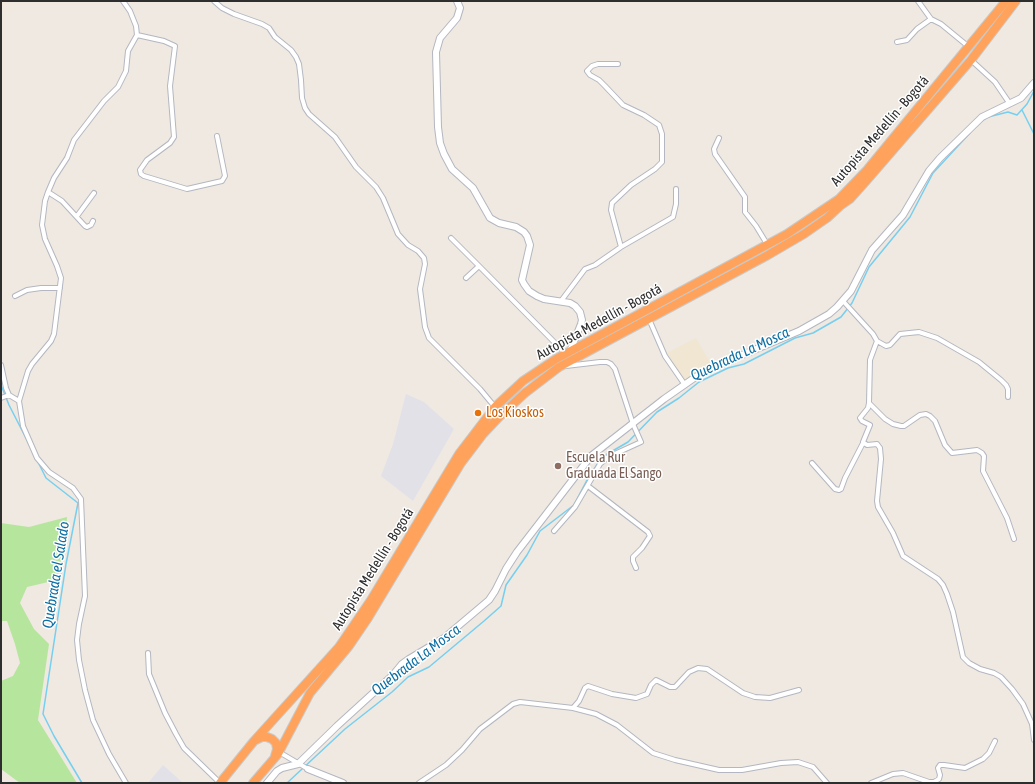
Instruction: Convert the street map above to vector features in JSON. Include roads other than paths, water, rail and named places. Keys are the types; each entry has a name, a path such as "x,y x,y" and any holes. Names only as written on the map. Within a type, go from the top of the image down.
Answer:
{"highway":[{"name":"Autopista Medellín - Bogotá","path":"220,783 254,741 339,648 371,600 457,458 495,407 524,381 568,351 787,234 813,218 848,191 969,48 1006,1"},
{"name":"Autopista Medellín - Bogotá","path":"253,783 277,755 310,693 349,646 368,618 461,463 483,434 500,416 525,393 559,367 768,255 804,234 850,199 971,60 1016,1"},
{"path":"254,741 262,737 272,739 276,743 277,755"}],"street":[{"path":"123,1 133,17 136,26 136,35 128,52 126,71 121,81 74,140 67,158 54,178 48,192 42,217 42,225 45,239 61,278 54,334 51,341 28,371 19,401 23,426 37,458 49,472 73,488 81,499 85,596 77,640 79,660 93,720 109,754 126,783"},
{"path":"214,1 222,8 234,14 269,28 275,37 291,50 296,57 299,64 302,98 305,108 309,114 335,137 351,160 376,188 383,198 398,234 408,245 418,251 424,258 425,264 420,290 425,327 429,338 480,389 495,407"},
{"path":"451,238 568,351 579,330 582,320 576,306 562,301 544,299 529,291 522,280 530,245 527,236 516,227 499,223 490,218 472,188 452,169 440,143 438,126 436,52 440,38 457,18 460,8 457,1"},
{"path":"918,1 931,19 941,24 969,48"},
{"path":"897,42 907,40 917,29 931,19"},
{"path":"136,35 164,41 175,46 170,86 174,137 170,143 147,160 140,170 141,174 187,189 222,181 225,176 217,136"},
{"path":"971,60 995,82 1010,104"},
{"path":"618,64 598,64 592,66 587,71 590,75 602,83 623,105 660,125 662,134 663,159 661,164 630,185 612,203 611,210 621,247"},
{"path":"267,783 277,771 282,768 303,767 337,726 394,675 402,664 444,638 488,600 495,592 506,569 517,552 571,484 587,460 664,399 709,369 798,331 829,314 845,303 872,250 902,215 925,177 940,158 982,117 1021,98 1034,82"},
{"path":"719,138 714,149 715,154 745,197 744,212 756,226 767,244"},
{"path":"562,301 584,269 595,265 621,247 673,216 676,204 676,189"},
{"path":"48,192 62,201 87,227 91,225 93,221"},
{"path":"77,216 94,193"},
{"path":"466,278 479,266"},
{"path":"15,296 27,290 60,288"},
{"path":"845,303 873,334 876,341 886,346 890,345 900,334 919,332 937,338 979,362 1001,380 1008,389 1008,397"},
{"path":"649,319 665,356 685,385"},
{"path":"812,463 835,489 841,489 845,478 864,443 862,440 870,425 862,421 860,418 868,408 870,360 876,341"},
{"path":"554,531 575,507 600,464 608,457 641,442 633,424 615,369 611,364 607,362 600,362 559,367"},
{"path":"1,365 9,395 19,401"},
{"path":"1,398 9,395"},
{"path":"869,403 893,424 900,426 904,426 920,415 926,414 934,421 945,445 952,453 977,450 982,453 984,456 983,471 1007,518 1014,539"},
{"path":"864,443 867,445 877,444 880,448 881,459 877,504 893,533 901,552 907,559 938,579 943,585 953,612 963,657 969,663 980,669 994,673 1001,677 1012,689 1023,704 1032,724 1034,740"},
{"path":"588,486 649,534 649,538 633,557 636,568"},
{"path":"148,653 149,674 165,713 176,734 184,748 220,783"},
{"path":"573,708 579,701 585,688 588,686 612,694 636,698 647,694 651,685 656,680 670,687 675,687 689,672 698,668 707,669 742,693 755,697 770,698 799,690"},
{"path":"418,783 446,765 462,750 480,729 513,704 525,702 573,708 596,714 617,724 653,753 675,760 719,770 742,770 781,763 798,762 813,768 824,782"},
{"path":"871,783 893,774 902,773 929,782 934,782 939,779 940,775 938,768 940,765 944,764 965,768 983,759 996,742"},
{"path":"277,755 343,783"}],"waterway":[{"name":"Quebrada La Mosca","path":"979,123 988,117 1008,112 1017,115 1027,104 1034,91"},
{"path":"1022,110 1034,134"},
{"name":"Quebrada La Mosca","path":"287,783 345,729 392,692 408,677 429,667 501,606 506,585 527,555 540,531 574,505 587,480 602,457 628,442 657,412 679,398 699,382 728,368 744,364 795,338 813,333 841,317 852,303 869,267 910,217 933,173 970,133"},
{"name":"Quebrada el Salado","path":"1,385 9,405 28,442"},
{"name":"Quebrada el Salado","path":"38,462 46,478 78,503 66,564 43,714 54,736 82,783"}],"place":[{"name":"Los Kioskos","path":"478,413"},
{"name":"Escuela Rur Graduada El Sango","path":"558,466"}]}
